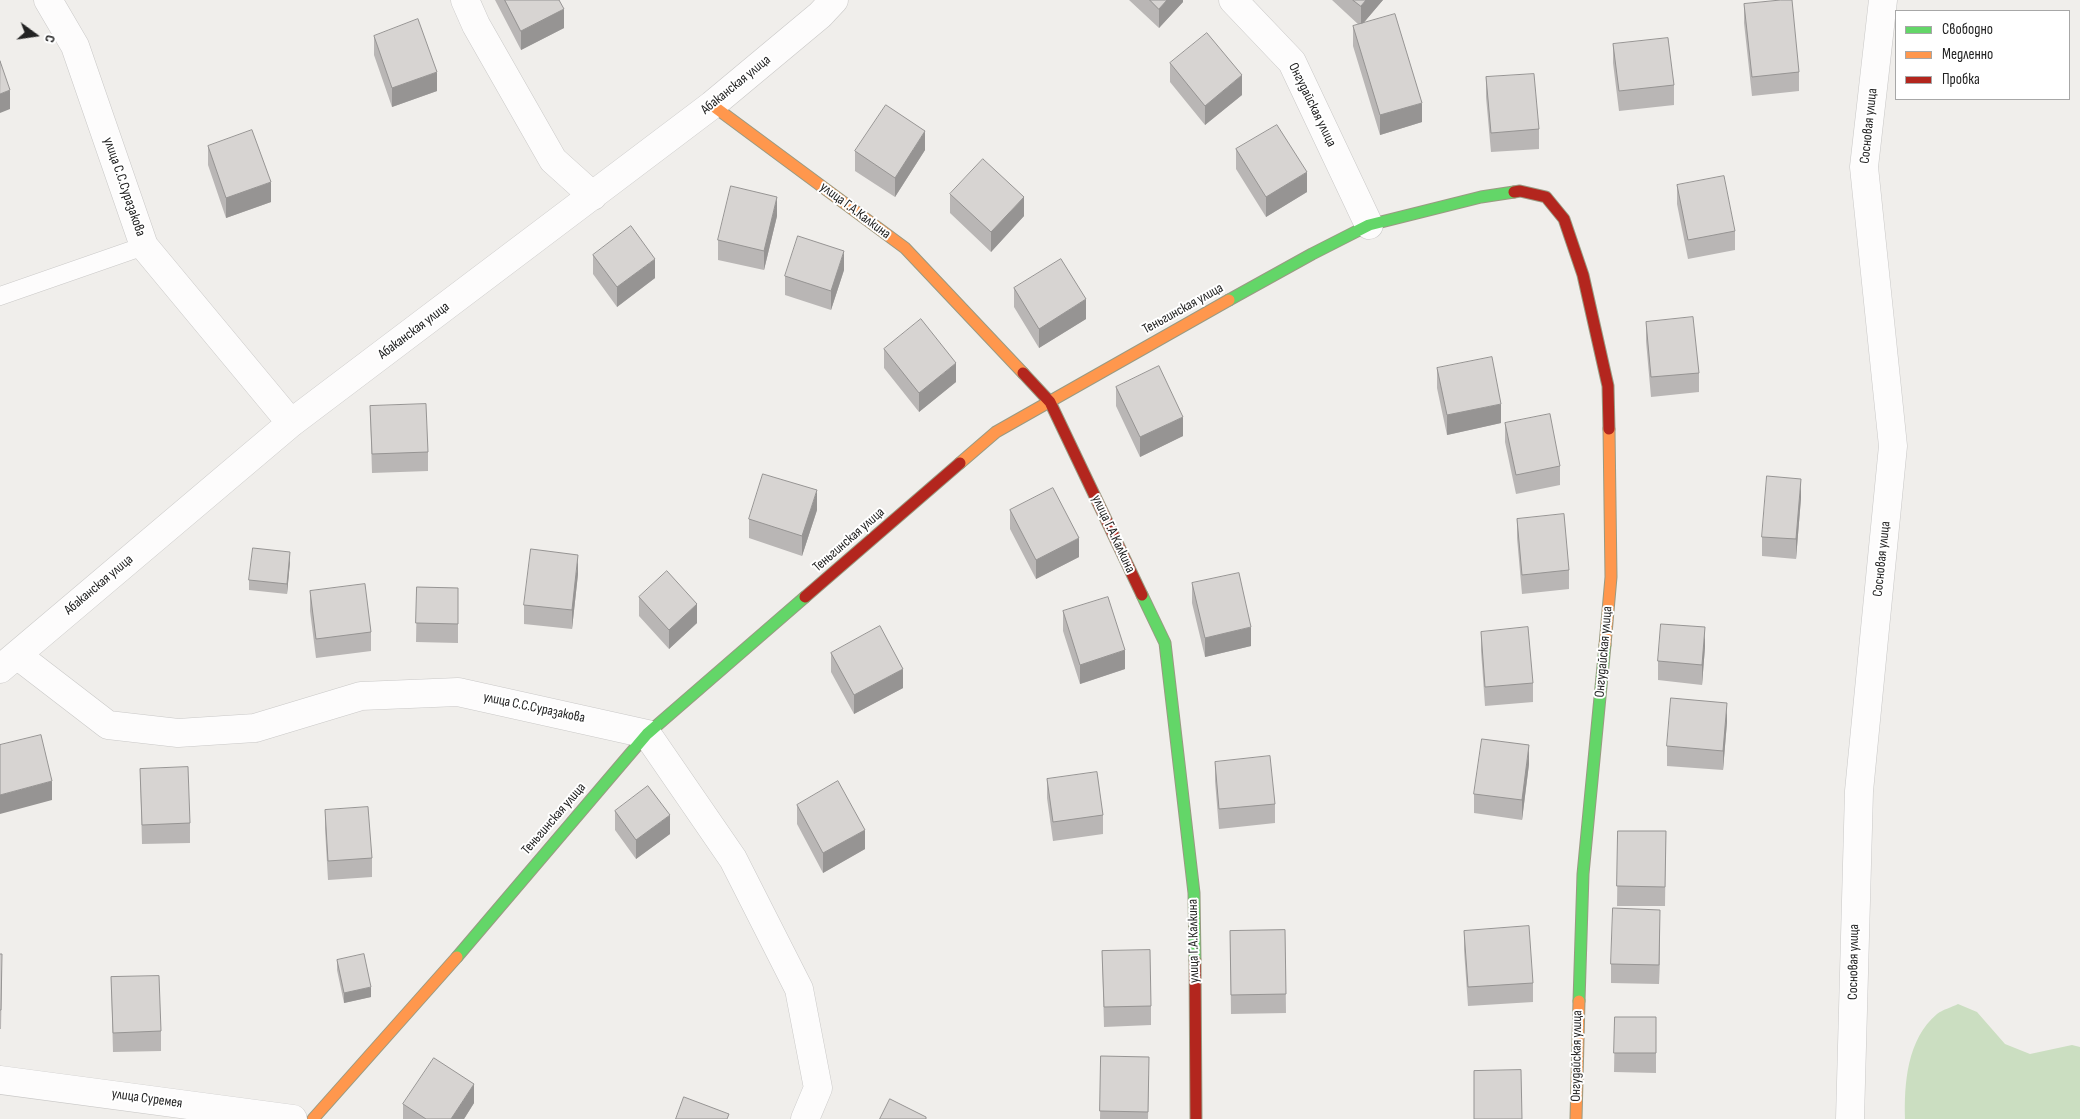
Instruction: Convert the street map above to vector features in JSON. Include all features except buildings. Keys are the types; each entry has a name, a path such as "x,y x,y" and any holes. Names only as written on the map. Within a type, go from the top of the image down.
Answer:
{"street":[{"name":"улица С.С.Суразакова","path":"48,0 75,46 144,246 291,423"},
{"path":"465,0 476,25 553,160 593,196"},
{"name":"Абаканская улица","path":"8,662 291,423 712,105 820,16 834,0"},
{"name":"Онгудайская улица","path":"1233,0 1292,62 1369,225"},
{"name":"Сосновая улица","path":"1850,1119 1859,791 1893,446 1864,167 1883,0"},
{"name":"улица Г.А.Калкина","path":"712,105 904,248 1050,402 1165,643 1194,893 1196,1119"},
{"name":"Теньгинская улица","path":"312,1119 426,993 648,734 996,432 1312,254 1369,225 1481,197 1520,191 1546,196"},
{"name":"Онгудайская улица","path":"1546,196 1564,219 1577,256 1608,386 1610,577 1583,874 1576,1119"},
{"name":"улица С.С.Суразакова","path":"8,662 108,725 178,733 256,728 361,696 458,692 648,734"},
{"path":"648,734 733,859 799,989 818,1088 805,1119"},
{"name":"улица Суремея","path":"0,1080 293,1119"}],"lane":[{"path":"0,296 144,246"}],"green space":[{"path":"1958,1004 1977,1012 2005,1044 2030,1054 2072,1045 2080,1047 2080,1119 1905,1119 1905,1091 1913,1049 1927,1024 1937,1014"}],"traffic: fast":[{"path":"1229,300 1369,225 1481,197 1514,192"},
{"path":"1142,595 1165,643 1194,893 1195,960"},
{"path":"457,957 647,734 805,597"},
{"path":"1579,1001 1583,874 1605,645"}],"traffic: slow":[{"path":"712,105 905,248 1023,373"},
{"path":"960,463 996,432 1229,300"},
{"path":"1605,645 1611,577 1609,429"},
{"path":"313,1119 457,957"},
{"path":"1576,1119 1579,1001"}],"traffic: jam":[{"path":"1514,192 1520,191 1546,197 1564,219 1583,275 1608,386 1609,429"},
{"path":"1023,373 1050,402 1142,595"},
{"path":"805,597 960,463"},
{"path":"1195,960 1196,1119"}]}
